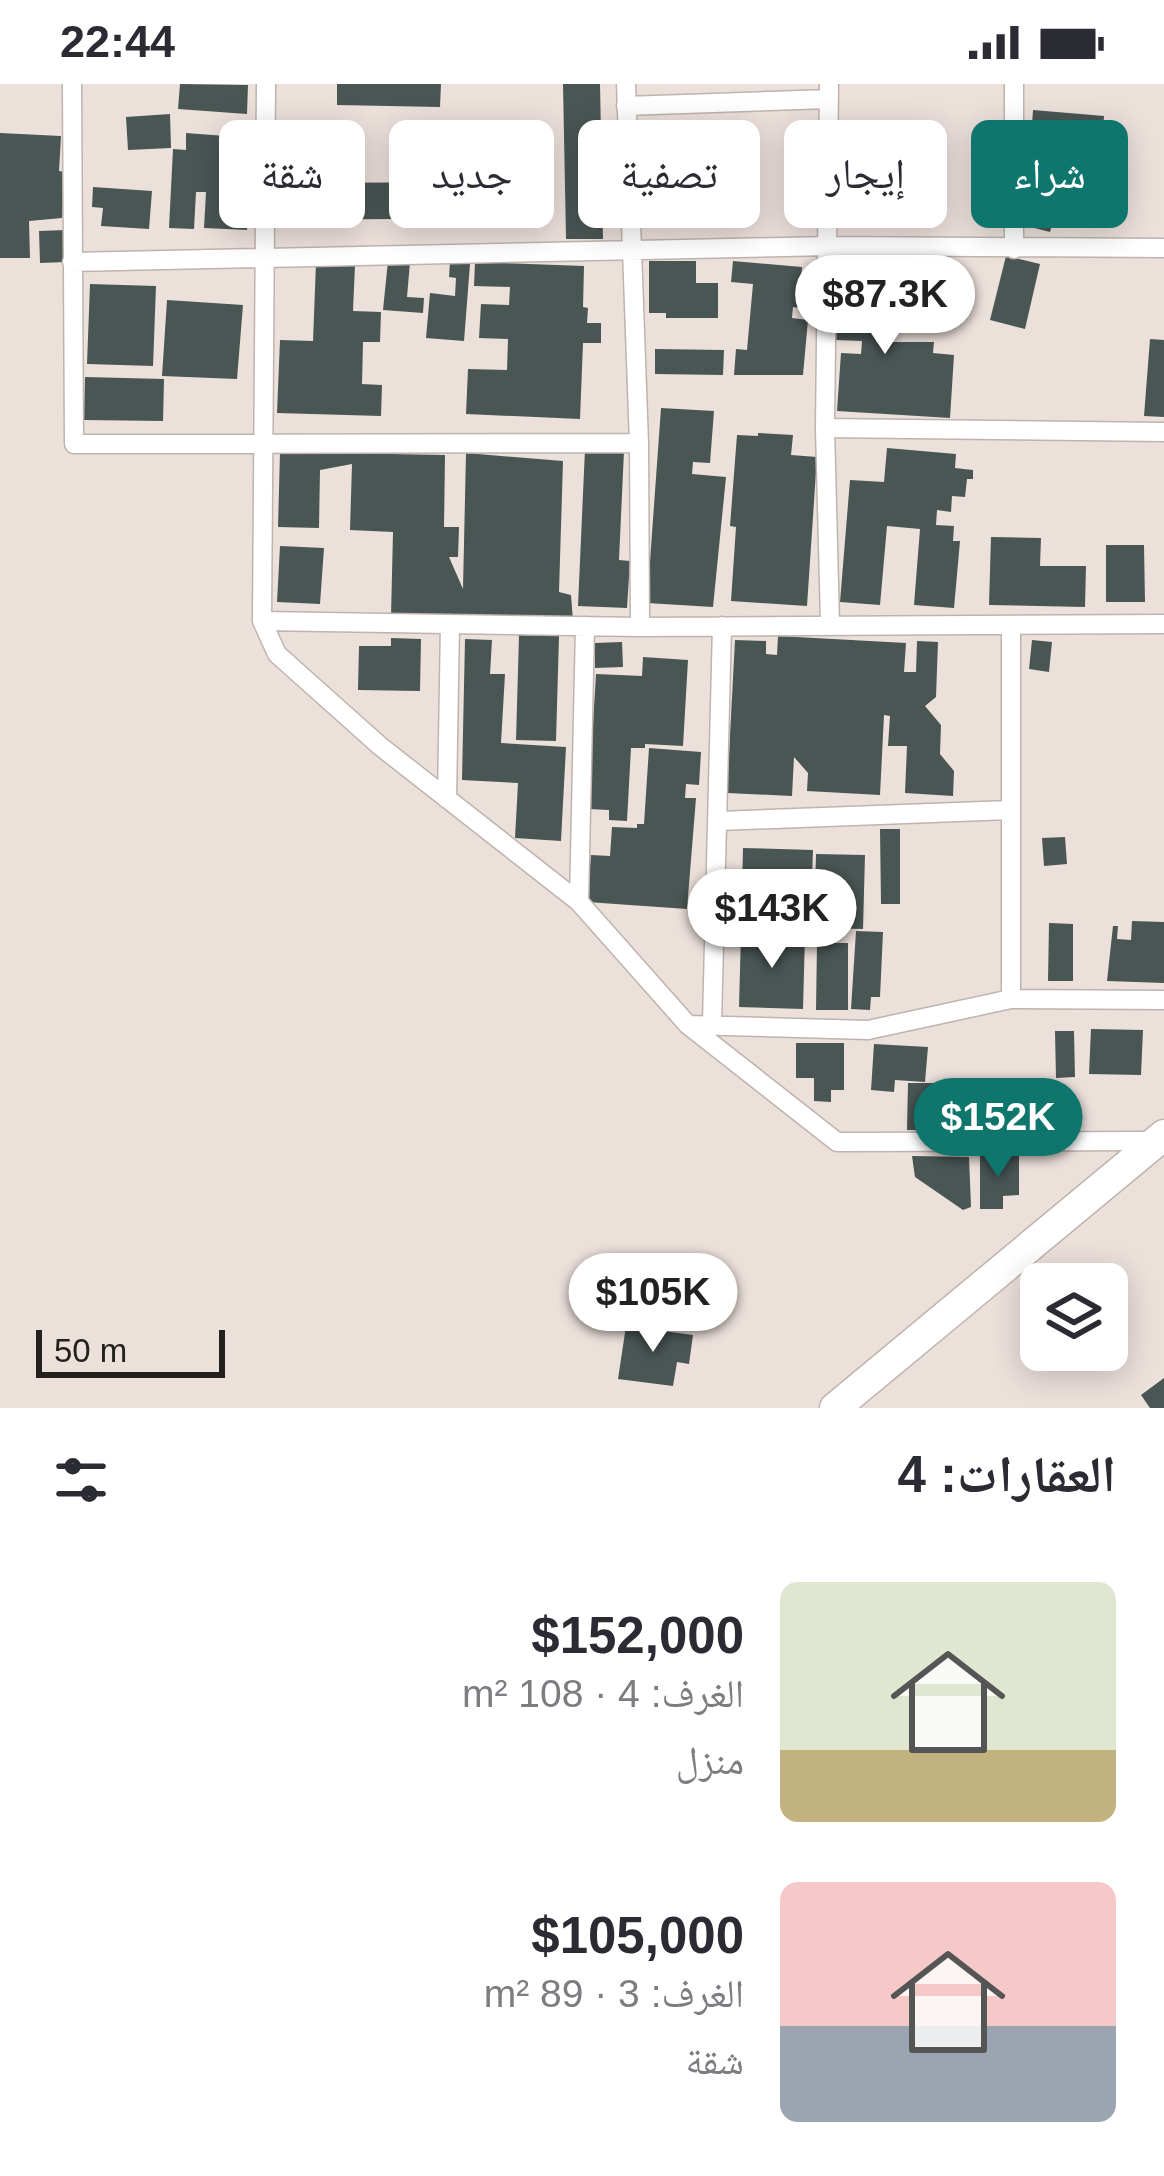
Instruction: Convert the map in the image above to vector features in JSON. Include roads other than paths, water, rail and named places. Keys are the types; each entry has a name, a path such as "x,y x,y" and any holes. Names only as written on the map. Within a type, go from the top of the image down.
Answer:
{"main road":[{"path":"835,1408 1105,1182 1158,1131"}],"street":[{"path":"72,84 74,444 639,443"},
{"path":"266,84 262,621 277,654 380,746 579,902 688,1025 837,1142 1158,1131"},
{"path":"626,84 639,443 640,627"},
{"path":"1014,249 1015,84"},
{"path":"626,106 829,92 825,428 830,623"},
{"path":"72,262 829,246 1164,248"},
{"path":"825,428 1164,432"},
{"path":"262,621 640,627 1164,624"},
{"path":"447,799 450,624"},
{"path":"579,902 585,626"},
{"path":"712,1023 722,626"},
{"path":"1011,627 1011,999"},
{"path":"719,821 1010,810"},
{"path":"688,1025 868,1030 1011,999 1164,1000"}]}
